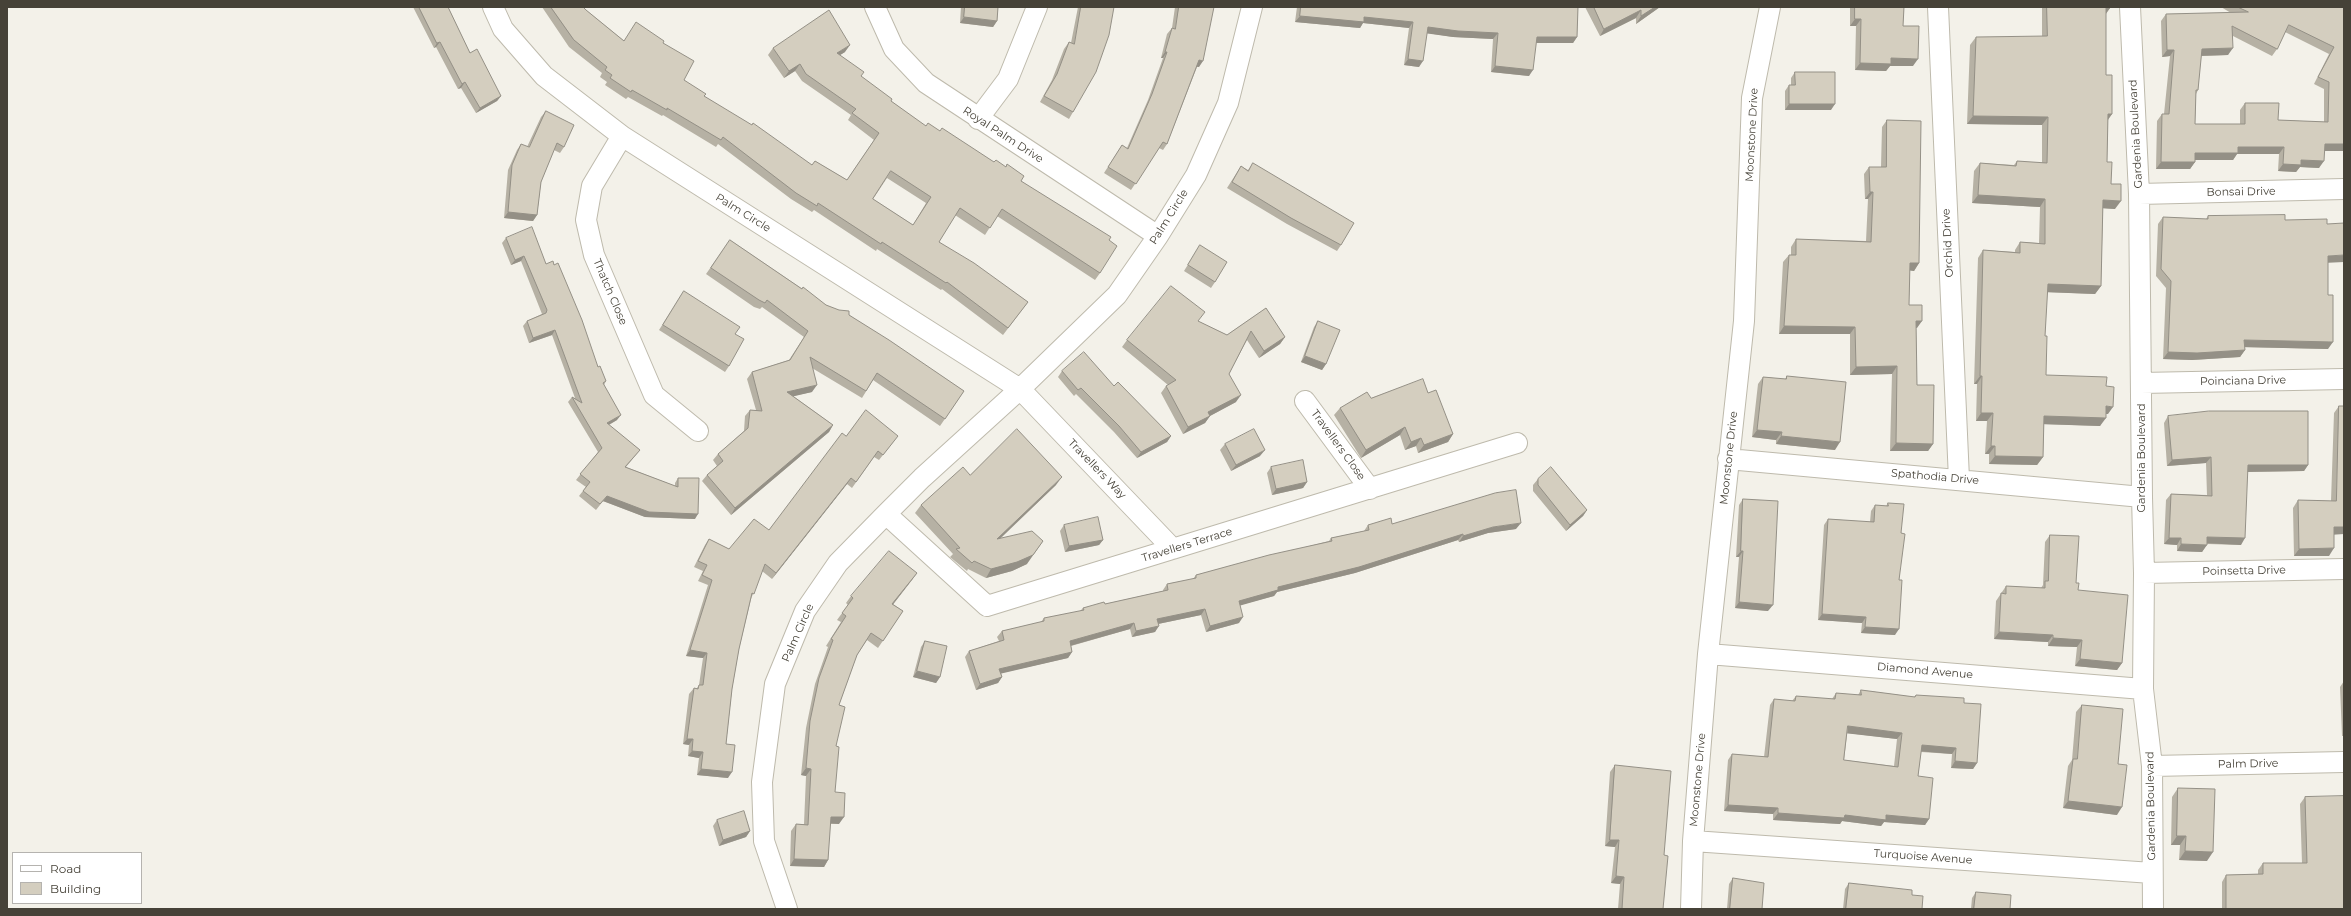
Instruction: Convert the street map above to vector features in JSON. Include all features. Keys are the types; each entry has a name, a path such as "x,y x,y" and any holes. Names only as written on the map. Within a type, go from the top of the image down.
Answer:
{"street":[{"name":"Palm Circle","path":"493,7 503,29 544,76 622,136 1020,389"},
{"name":"Royal Palm Drive","path":"875,7 894,49 926,83 978,119 1158,236"},
{"path":"978,119 1008,79 1037,7"},
{"name":"Palm Circle","path":"787,909 764,841 762,782 775,684 805,611 838,563 886,514 922,478 1020,389 1116,295 1158,236 1196,175 1228,103 1252,7"},
{"name":"Moonstone Drive","path":"1691,909 1693,841 1708,654 1744,321 1752,98 1770,7"},
{"name":"Orchid Drive","path":"1938,7 1959,479"},
{"name":"Gardenia Boulevard","path":"2130,7 2139,194 2144,573 2142,689 2152,766 2153,909"},
{"name":"Thatch Close","path":"622,136 592,186 586,220 594,255 654,395 698,431"},
{"name":"Bonsai Drive","path":"2139,194 2344,189"},
{"name":"Poinciana Drive","path":"2141,383 2344,378"},
{"name":"Travellers Way","path":"1020,389 1173,549"},
{"name":"Travellers Close","path":"1305,401 1370,489"},
{"name":"Travellers Terrace","path":"886,514 987,606 1517,443"},
{"name":"Spathodia Drive","path":"1728,459 2142,497"},
{"name":"Poinsetta Drive","path":"2144,573 2344,569"},
{"name":"Diamond Avenue","path":"1708,654 2142,689"},
{"name":"Palm Drive","path":"2152,766 2344,762"},
{"name":"Turquoise Avenue","path":"1693,841 2152,873"}],"building":[{"path":"419,7 448,7 470,53 477,49 501,96 480,108 465,82 462,84 440,42 437,43"},
{"path":"551,7 583,7 624,41 636,22 664,41 663,43 694,61 684,80 706,94 704,96 752,125 753,123 812,165 815,161 847,180 879,133 852,113 856,109 806,74 800,64 789,71 773,48 829,10 850,45 837,53 864,72 861,76 892,99 891,101 926,126 928,123 940,131 942,128 994,162 996,160 1006,167 1007,164 1024,176 1021,181 1111,237 1109,240 1117,246 1100,273 1002,209 990,228 960,208 939,242 974,263 1028,302 1008,328 947,282 946,283 882,242 881,244 818,203 817,206 796,193 723,137 721,140 667,108 667,110 632,90 631,92 610,78 612,75 605,70 607,67 574,40","holes":["891,171 931,197 913,225 873,199"]},
{"path":"965,7 998,7 997,21 964,17"},
{"path":"1081,7 1114,7 1109,35 1096,72 1073,112 1044,96 1057,74 1069,42 1074,44"},
{"path":"1179,7 1214,7 1203,61 1199,60 1167,144 1163,142 1136,184 1108,167 1122,145 1128,149 1152,94 1167,52 1165,52 1172,28 1175,29"},
{"path":"1301,7 1578,7 1577,37 1537,37 1533,70 1495,66 1498,33 1458,31 1428,27 1423,61 1408,59 1413,22 1364,17 1364,22 1300,16"},
{"path":"1594,7 1655,7 1641,16 1641,10 1604,29"},
{"path":"1855,7 1904,7 1903,26 1919,26 1918,59 1891,58 1891,64 1860,63 1861,19 1855,19"},
{"path":"2047,7 2110,7 2106,8 2106,75 2112,75 2112,114 2108,114 2107,162 2112,162 2111,184 2121,184 2121,201 2103,200 2101,286 2048,284 2045,336 2047,336 2046,375 2107,377 2106,386 2114,387 2113,407 2106,406 2106,418 2044,416 2043,457 1995,456 1995,446 1991,446 1993,413 1981,413 1982,376 1980,376 1983,250 2020,253 2020,242 2045,244 2045,199 1978,195 1980,163 2016,166 2017,161 2047,163 2048,117 1973,116 1976,37 2047,36"},
{"path":"2238,7 2344,7 2344,144 2325,144 2324,161 2301,160 2301,165 2283,164 2284,147 2238,147 2238,153 2195,153 2195,162 2161,162 2162,114 2169,114 2174,50 2167,50 2166,14 2248,12","holes":["2289,25 2334,47 2318,77 2329,82 2328,122 2278,120 2279,103 2245,103 2245,124 2195,124 2196,90 2198,90 2202,49 2233,48 2232,26 2277,49"]},
{"path":"1795,72 1835,72 1835,104 1789,104 1789,85 1795,85"},
{"path":"546,111 574,125 564,147 557,143 541,182 537,215 508,212 512,165 521,144 529,147"},
{"path":"1887,120 1921,121 1919,263 1910,263 1909,305 1922,305 1922,321 1916,321 1917,385 1934,385 1933,444 1896,443 1897,366 1856,367 1855,327 1784,326 1789,255 1796,255 1796,239 1871,242 1873,192 1870,192 1869,167 1886,167"},
{"path":"1253,163 1354,223 1341,245 1291,218 1232,182 1241,166 1248,171"},
{"path":"2285,215 2285,220 2327,219 2327,224 2344,223 2344,255 2328,256 2328,295 2333,295 2333,342 2244,340 2245,350 2197,353 2168,352 2171,281 2161,269 2163,217 2208,219 2208,216"},
{"path":"532,227 546,264 553,261 554,265 558,263 582,320 598,367 600,366 606,381 603,383 621,415 607,423 640,450 625,467 678,487 678,478 699,478 698,514 649,512 607,496 600,504 583,491 590,482 580,474 602,448 572,397 582,403 555,330 533,338 527,321 546,313 547,310 524,256 515,260 506,238"},
{"path":"730,240 802,289 803,287 826,305 839,310 849,311 849,315 964,391 945,419 877,373 866,391 810,357 817,385 787,392 833,425 735,508 707,475 723,461 718,454 748,428 750,410 762,411 752,372 790,360 808,331 767,300 765,303 759,300 711,268"},
{"path":"1200,245 1227,262 1215,282 1188,265"},
{"path":"1171,286 1205,312 1198,321 1227,335 1266,308 1285,337 1264,351 1251,331 1229,374 1241,395 1208,412 1210,416 1188,427 1166,386 1176,380 1127,340"},
{"path":"684,291 740,327 735,334 744,339 729,366 663,325"},
{"path":"1318,321 1340,330 1326,364 1305,356"},
{"path":"1084,352 1114,386 1118,382 1171,436 1141,452 1119,426 1081,388 1078,390 1062,371"},
{"path":"1787,376 1846,382 1840,442 1781,436 1782,432 1757,430 1763,377 1786,379"},
{"path":"1423,379 1428,393 1436,390 1453,434 1424,445 1421,438 1411,442 1405,427 1366,450 1340,408 1367,392 1371,398"},
{"path":"2339,406 2344,406 2344,527 2334,527 2334,548 2299,549 2298,500 2336,501"},
{"path":"866,410 898,436 883,455 878,451 856,482 851,478 776,573 765,564 754,594 752,593 739,649 732,689 726,744 735,745 732,772 701,769 703,752 692,751 693,739 687,739 694,688 698,689 699,685 703,685 707,653 690,650 712,580 702,575 707,565 698,561 709,539 729,549 754,519 769,530 842,433 846,436"},
{"path":"2209,411 2308,411 2308,465 2248,465 2245,538 2207,537 2207,545 2181,544 2181,538 2169,538 2171,494 2212,496 2211,457 2172,460 2168,416"},
{"path":"1017,429 1062,477 997,539 1032,531 1043,541 1033,555 1017,562 991,569 974,561 972,563 956,549 960,548 921,505 963,467 970,475"},
{"path":"1254,429 1265,450 1236,465 1225,444"},
{"path":"1303,460 1307,482 1276,489 1271,467"},
{"path":"1551,467 1587,510 1570,525 1538,485 1538,479"},
{"path":"1516,490 1521,523 1493,527 1463,536 1463,534 1359,567 1278,587 1278,590 1239,601 1243,617 1210,626 1205,609 1157,619 1159,626 1136,631 1134,623 1070,641 1072,652 999,669 1002,677 980,684 969,651 1004,640 1002,631 1044,621 1044,618 1084,610 1083,608 1104,602 1105,604 1168,590 1167,584 1196,578 1196,575 1269,555 1332,541 1331,538 1369,530 1368,525 1391,518 1392,524 1495,493"},
{"path":"1743,499 1778,501 1773,605 1739,602 1743,551 1741,551"},
{"path":"1888,503 1904,504 1901,533 1905,534 1899,580 1902,580 1899,629 1865,627 1866,617 1822,614 1828,519 1874,522 1875,505 1888,506"},
{"path":"1098,517 1103,540 1069,546 1064,525"},
{"path":"2050,535 2079,536 2076,583 2079,583 2078,590 2128,595 2122,663 2080,659 2082,640 2053,638 2053,635 1999,632 2001,593 2006,594 2006,586 2045,588 2045,581 2048,581"},
{"path":"889,551 917,573 892,604 903,611 883,641 871,633 857,655 839,705 845,707 836,746 839,747 835,792 845,793 844,817 831,817 828,860 794,859 796,824 808,825 811,769 806,768 810,721 819,678 833,640 831,639 846,616 842,613 853,598 851,596"},
{"path":"925,641 947,646 940,677 917,671"},
{"path":"1861,690 1915,697 1916,695 1964,698 1964,703 1981,704 1977,763 1955,761 1956,748 1922,745 1918,776 1933,778 1929,819 1886,815 1886,820 1845,815 1844,818 1778,813 1778,808 1728,805 1732,754 1768,757 1774,699 1795,701 1796,696 1835,699 1836,693 1861,695","holes":["1848,726 1902,733 1898,767 1844,760"]},
{"path":"2082,705 2123,709 2118,764 2127,765 2122,807 2068,801 2073,759 2077,759"},
{"path":"1615,765 1671,771 1664,855 1668,856 1663,909 1622,909 1624,877 1616,876 1619,840 1610,840"},
{"path":"2178,788 2215,789 2213,852 2185,851 2186,836 2177,836"},
{"path":"2344,796 2344,909 2226,909 2226,875 2263,874 2263,863 2307,863 2305,797"},
{"path":"744,811 750,831 723,840 717,820"},
{"path":"1733,878 1764,883 1762,909 1730,909"},
{"path":"1849,883 1912,890 1912,895 1923,896 1922,909 1846,909"},
{"path":"1976,892 2011,895 2010,909 1974,909"}]}
